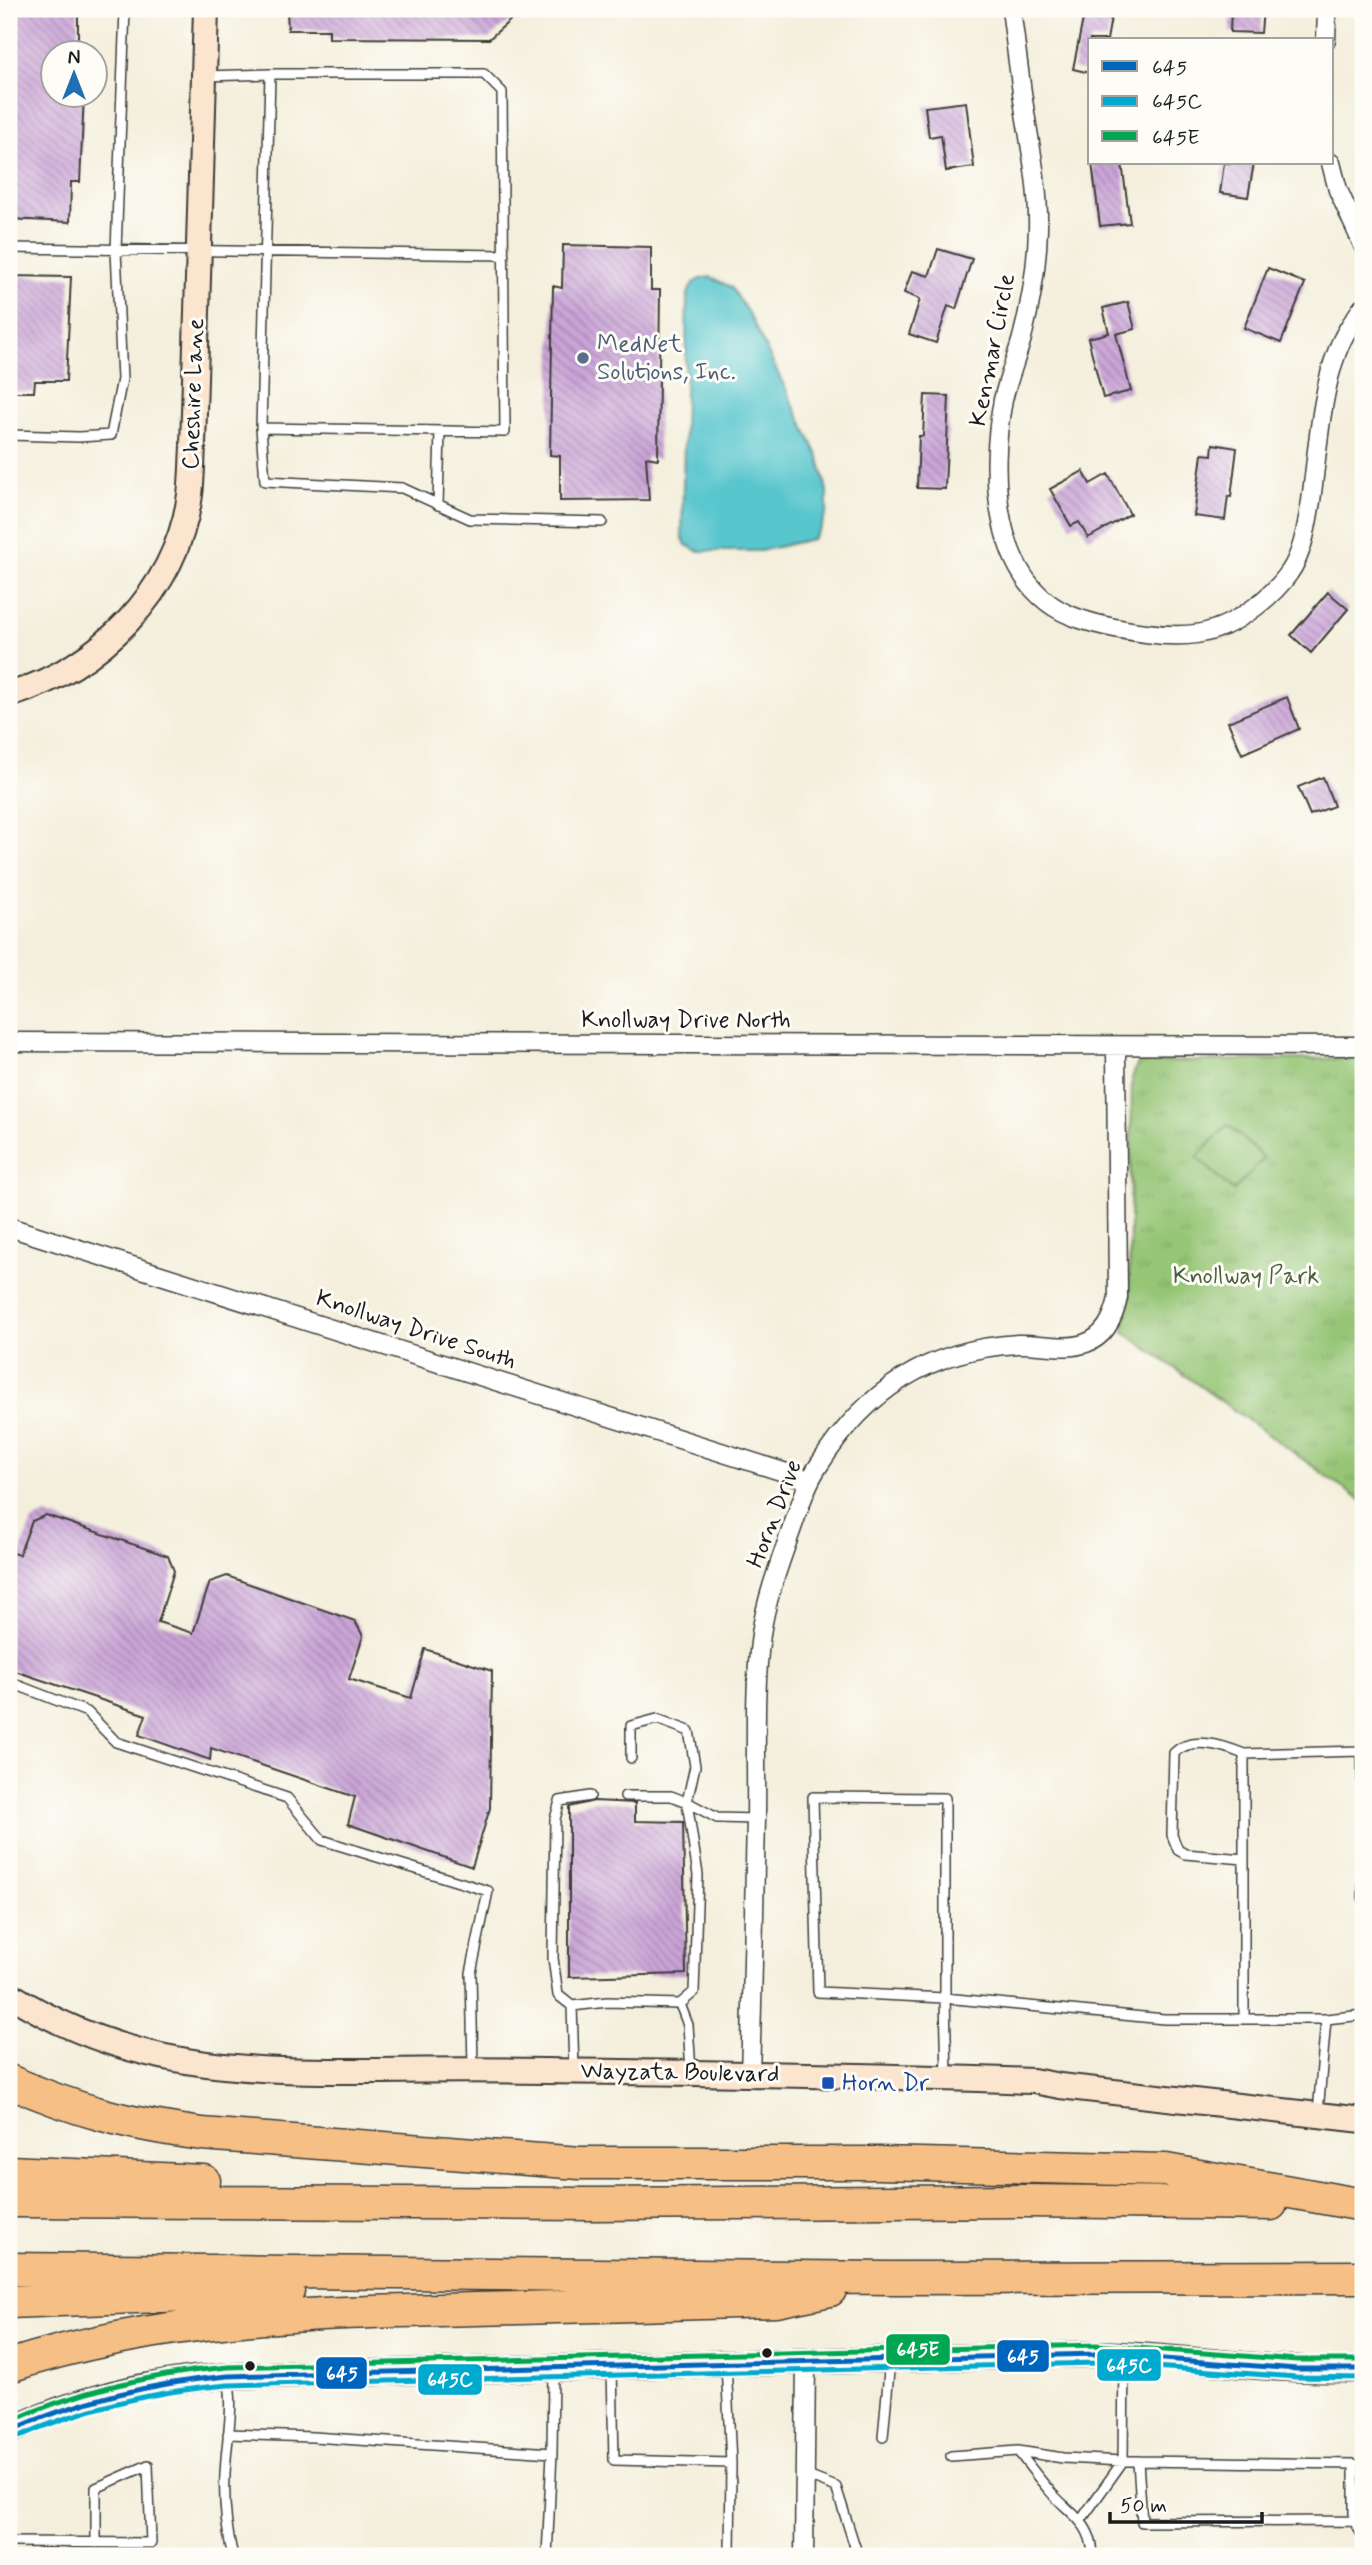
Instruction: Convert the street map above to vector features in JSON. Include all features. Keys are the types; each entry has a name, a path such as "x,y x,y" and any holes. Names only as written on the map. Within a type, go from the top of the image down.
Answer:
{"highway":[{"path":"9,2081 81,2111 150,2127 202,2134 580,2162 878,2163 1166,2170 1363,2205"},
{"path":"9,2172 372,2187 593,2204"},
{"path":"9,2201 593,2204 1025,2201 1363,2205"},
{"path":"9,2269 890,2278 1363,2277"},
{"path":"9,2302 139,2299 608,2274"},
{"path":"9,2366 115,2338 212,2321 382,2311 776,2301 890,2278"}],"street":[{"name":"Cheshire Lane","path":"9,695 66,672 103,646 134,617 159,582 177,543 190,496 193,446 205,9"},
{"name":"Kenmar Circle","path":"1011,9 1035,172 1038,228 1033,283 1022,338 1003,400 996,473 1005,535 1018,566 1038,593 1071,616 1147,633 1186,635 1215,629 1247,612 1271,592 1290,572 1301,548 1329,378 1348,327 1363,307"},
{"path":"1326,38 1327,9"},
{"path":"1331,164 1338,190 1363,245"},
{"name":"Knollway Drive North","path":"9,1042 1363,1046"},
{"name":"Horn Drive","path":"750,2073 761,1633 780,1561 809,1480 863,1408 889,1386 950,1356 983,1348 1018,1344 1077,1345 1103,1333 1114,1316 1118,1298 1116,1047"},
{"name":"Knollway Drive South","path":"9,1227 809,1480"},
{"name":"Wayzata Boulevard","path":"9,1994 37,2012 94,2037 153,2055 217,2067 284,2072 691,2072 1033,2081 1363,2120"},
{"path":"9,2431 68,2406 119,2391 185,2379 228,2376 726,2362 1124,2355 1287,2368 1363,2369"},
{"path":"804,2556 806,2361"}],"lane":[{"path":"9,435 111,435 122,379 116,251 125,9"},
{"path":"270,74 261,428 265,481 402,488 470,519 602,522"},
{"path":"203,76 484,74 502,92 505,432 261,428"},
{"path":"9,248 265,254 503,255"},
{"path":"438,505 440,431"},
{"path":"9,1682 87,1712 116,1742 288,1798 322,1840 488,1891 471,1973 473,2070"},
{"path":"590,1796 560,1801 555,1819 553,1958 558,1994 572,2006 607,2002 680,2004 694,1992 695,1971 698,1875 687,1802 695,1766 689,1731 657,1719 631,1726 631,1758"},
{"path":"1244,1859 1185,1854 1178,1850 1174,1843 1172,1822 1172,1762 1174,1753 1180,1747 1190,1744 1224,1746 1244,1754 1362,1751 1363,1898"},
{"path":"1244,1754 1244,2019"},
{"path":"625,1796 671,1796 717,1818 756,1819"},
{"path":"947,2078 945,1998 945,1798 813,1797 818,1993 945,1998 1164,2019 1326,2019 1363,2015"},
{"path":"680,2004 688,2025 691,2072"},
{"path":"572,2006 574,2071"},
{"path":"1318,2115 1326,2019"},
{"path":"1081,2520 1123,2461 1124,2355"},
{"path":"883,2437 890,2359"},
{"path":"726,2362 731,2463 730,2556"},
{"path":"612,2366 614,2460 731,2463"},
{"path":"547,2556 552,2453 552,2367"},
{"path":"228,2376 232,2395 225,2464 226,2530 233,2556"},
{"path":"228,2434 552,2453"},
{"path":"1018,2451 1050,2491 1081,2520 1093,2541 1093,2556"},
{"path":"951,2456 1018,2451 1063,2458 1123,2461 1354,2464 1354,2521 1363,2536"},
{"path":"1138,2461 1142,2522 1354,2521"},
{"path":"9,2542 96,2543 151,2543 148,2465 96,2488 96,2543"},
{"path":"805,2475 836,2487 858,2556"}],"green space":[{"name":"Knollway Park","path":"1363,1058 1363,1502 1124,1332 1129,1298 1132,1078 1137,1065 1143,1062"},
{"path":"1228,1125 1264,1158 1233,1191 1197,1157"}],"water":[{"path":"710,277 731,287 750,316 819,457 827,491 827,511 820,529 812,539 760,551 698,551 686,545 682,536 687,298 694,283"}],"building":[{"path":"9,9 78,9 78,38 38,38 38,108 83,108 80,182 71,182 70,222 9,219"},
{"path":"287,9 523,9 489,39 329,38 329,30 288,30"},
{"path":"1085,9 1112,12 1107,38 1088,38 1088,73 1073,69"},
{"path":"1231,9 1263,9 1261,33 1230,32"},
{"path":"966,102 974,167 946,171 941,135 929,137 925,107"},
{"path":"1092,164 1122,164 1130,223 1100,226"},
{"path":"1224,164 1254,164 1248,197 1220,193"},
{"path":"563,245 651,247 651,290 660,290 658,459 646,457 649,500 560,501 560,456 550,455 553,286 562,288"},
{"path":"938,249 972,259 956,309 948,306 936,343 909,334 920,299 904,293 912,271 929,276"},
{"path":"1268,268 1305,283 1281,343 1244,328"},
{"path":"9,276 71,277 66,381 35,381 34,392 9,392"},
{"path":"1128,302 1135,329 1116,334 1131,391 1103,398 1088,338 1109,333 1103,308"},
{"path":"925,395 949,396 945,489 917,488 919,436 923,436"},
{"path":"1213,444 1237,448 1231,497 1228,496 1225,520 1194,516 1202,454 1212,455"},
{"path":"1083,471 1090,484 1108,474 1130,514 1088,538 1079,522 1071,526 1050,489"},
{"path":"1328,592 1348,609 1311,653 1291,635"},
{"path":"1287,697 1299,729 1242,754 1228,722"},
{"path":"1323,777 1334,806 1310,815 1298,787"},
{"path":"46,1515 168,1556 174,1571 158,1622 193,1633 210,1582 227,1576 355,1621 363,1636 349,1679 411,1698 425,1649 492,1671 490,1808 472,1867 348,1824 355,1797 211,1748 210,1760 139,1735 146,1715 9,1669 9,1552 19,1555 32,1521"},
{"path":"594,1801 635,1803 635,1821 683,1822 686,1974 569,1977 569,1807"}],"transit line":[{"name":"645E","path":"9,2422 62,2401 116,2385 171,2374 228,2367 1097,2345 1297,2360 1363,2360"},
{"name":"645","path":"9,2431 62,2410 116,2394 171,2383 228,2376 1097,2354 1297,2369 1363,2369"},
{"name":"645C","path":"13,2439 65,2418 118,2403 172,2392 228,2385 1097,2363 1296,2377 1363,2378"}],"place":[{"name":"MedNet Solutions, Inc.","path":"583,358"},
{"name":"Horn Dr","path":"828,2083"}]}
